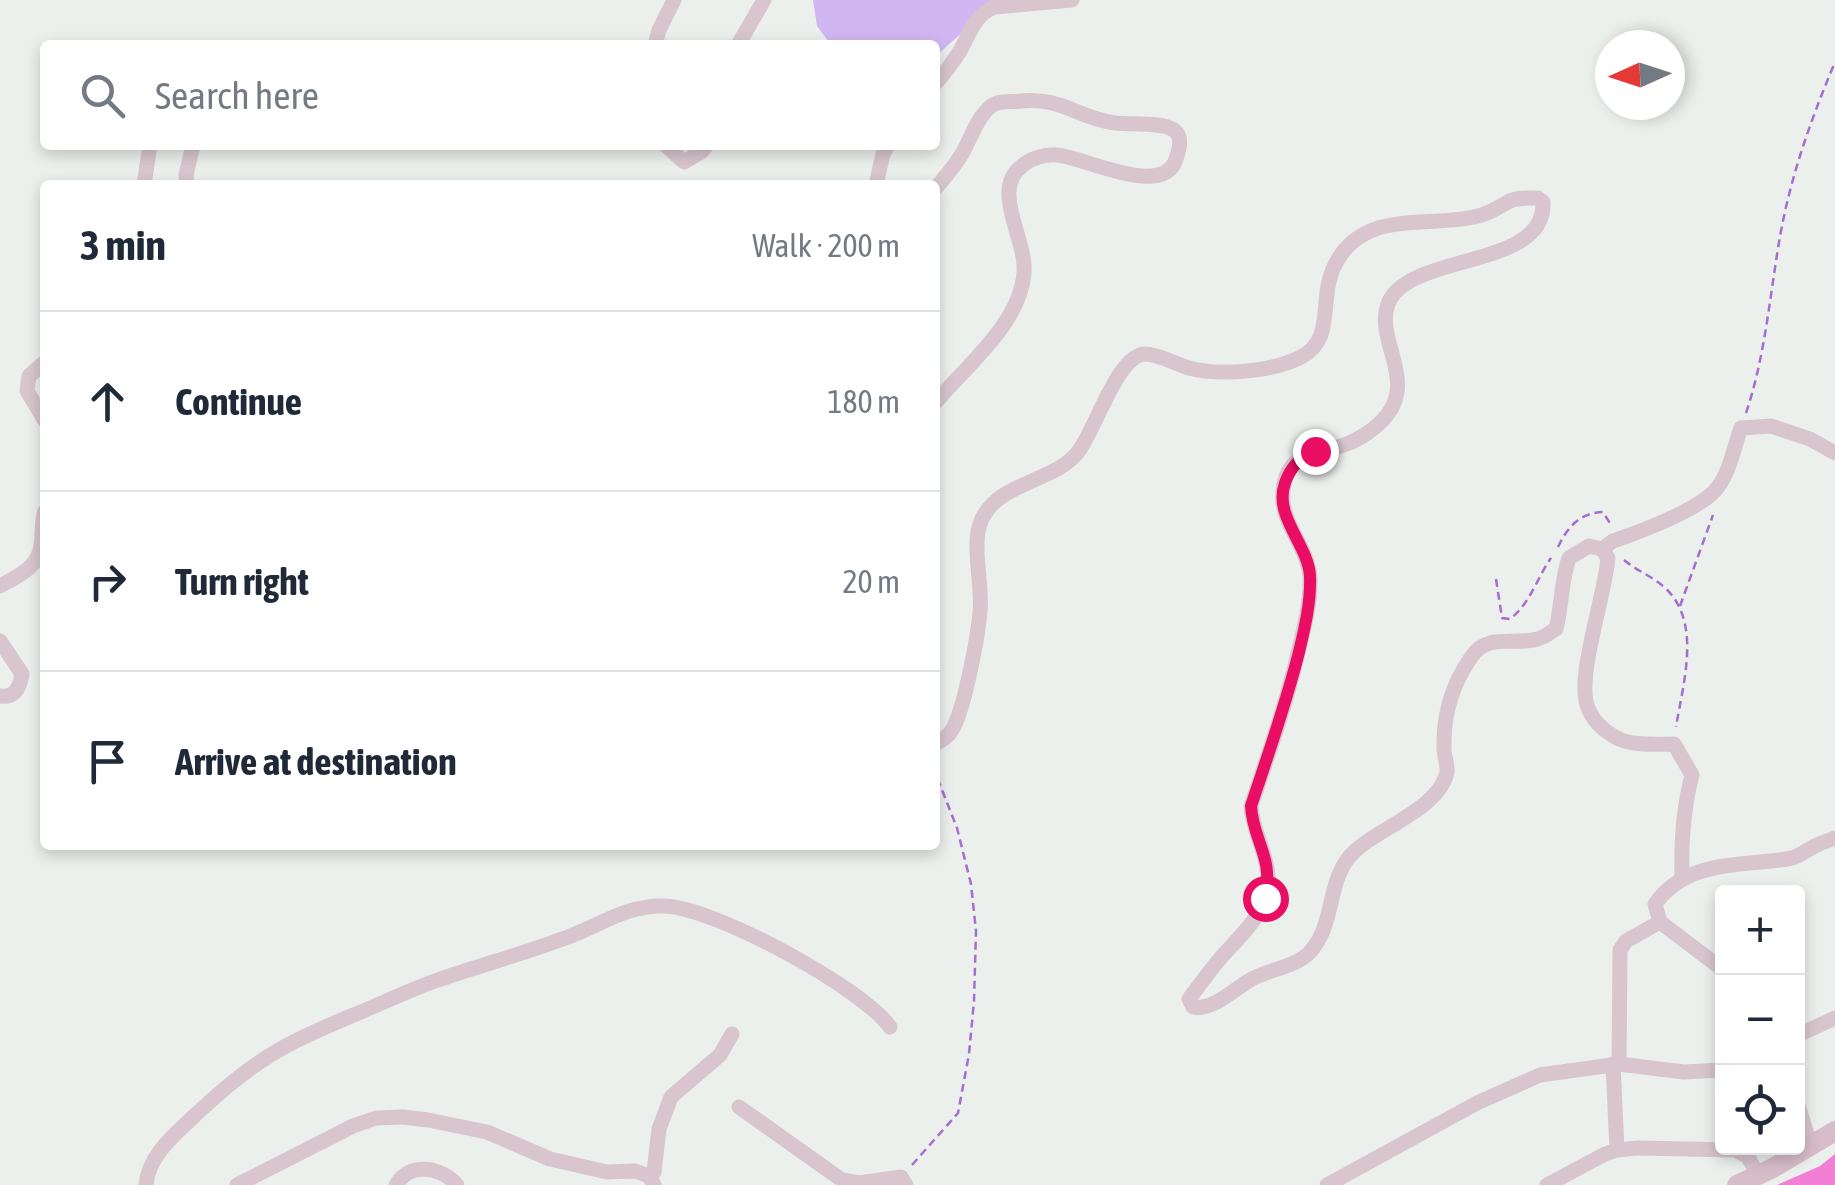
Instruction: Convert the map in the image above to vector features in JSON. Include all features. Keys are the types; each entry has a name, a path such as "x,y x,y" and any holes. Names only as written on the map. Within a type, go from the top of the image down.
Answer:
{"main road":[{"path":"1736,1185 1811,1147 1835,1130"}],"street":[{"path":"656,40 674,0"},
{"path":"741,40 764,0"},
{"path":"940,77 983,12 994,7 1072,0"},
{"path":"940,183 962,154 981,118 998,103 1039,99 1115,123 1166,126 1177,132 1181,140 1175,164 1167,172 1150,176 1058,155 1038,157 1013,173 1007,188 1008,202 1023,248 1024,274 1018,296 992,340 940,397"},
{"path":"145,180 149,150"},
{"path":"186,180 192,150"},
{"path":"671,150 684,162 703,150"},
{"path":"877,180 885,150"},
{"path":"940,741 950,735 962,705 980,611 978,538 981,520 993,504 1074,457 1086,442 1122,369 1136,357 1146,354 1220,372 1285,364 1304,356 1318,344 1324,329 1324,306 1332,270 1347,246 1372,229 1475,217 1523,198 1543,202 1544,214 1539,223 1517,242 1410,280 1397,290 1386,314 1396,367 1397,394 1392,408 1384,420 1358,439 1315,451 1290,468 1282,489 1283,506 1310,574 1308,612 1289,690 1251,806 1269,880 1254,922 1189,999 1193,1007 1211,1005 1258,974 1294,964 1307,955 1324,932 1338,870 1356,850 1435,794 1447,772 1444,715 1473,653 1489,641 1542,638 1556,628 1569,558 1589,546 1608,545 1698,504 1716,490 1725,476 1741,428 1771,426 1810,439 1835,453"},
{"path":"40,366 29,376 27,391 40,413"},
{"path":"1608,545 1607,570 1585,678 1587,706 1599,726 1622,740 1674,744 1692,775 1681,841 1682,878"},
{"path":"0,586 26,570 40,552"},
{"path":"0,641 22,674 20,687 12,694 0,696"},
{"path":"1715,963 1660,922 1655,904 1666,890 1682,878 1728,864 1797,857 1835,838"},
{"path":"146,1185 149,1166 180,1130 266,1057 432,982 567,938 632,908 667,906 694,911 746,932 843,985 890,1027"},
{"path":"1617,1150 1620,950 1626,941 1660,922"},
{"path":"1805,1032 1835,1018"},
{"path":"236,1185 354,1126 376,1118 403,1116 488,1132 550,1159 608,1172 634,1171 651,1181 659,1129 671,1097 720,1055 732,1034"},
{"path":"1326,1185 1512,1086 1540,1075 1616,1064 1684,1072 1715,1070"},
{"path":"739,1107 842,1180 903,1181"},
{"path":"1805,1128 1811,1147"},
{"path":"1547,1185 1605,1154 1638,1148 1734,1150 1748,1158 1758,1175"},
{"path":"657,1160 664,1164 664,1185"},
{"path":"396,1185 400,1177 422,1168 446,1174 457,1185"}],"path":[{"path":"1741,428 1757,382 1794,171 1835,62"},
{"path":"1680,607 1716,504"},
{"path":"1608,545 1665,588 1685,615 1687,655 1674,744"},
{"path":"903,1181 958,1113 974,1002 976,932 972,884 940,785"}],"shaded area":[{"path":"813,0 998,0 940,52 940,40 827,40 817,26"},
{"path":"1835,1154 1835,1185 1777,1185 1820,1166"}],"route":[{"path":"1265,898 1269,880 1251,806 1289,690 1308,612 1310,574 1283,506 1282,489 1290,468 1315,451"}]}
